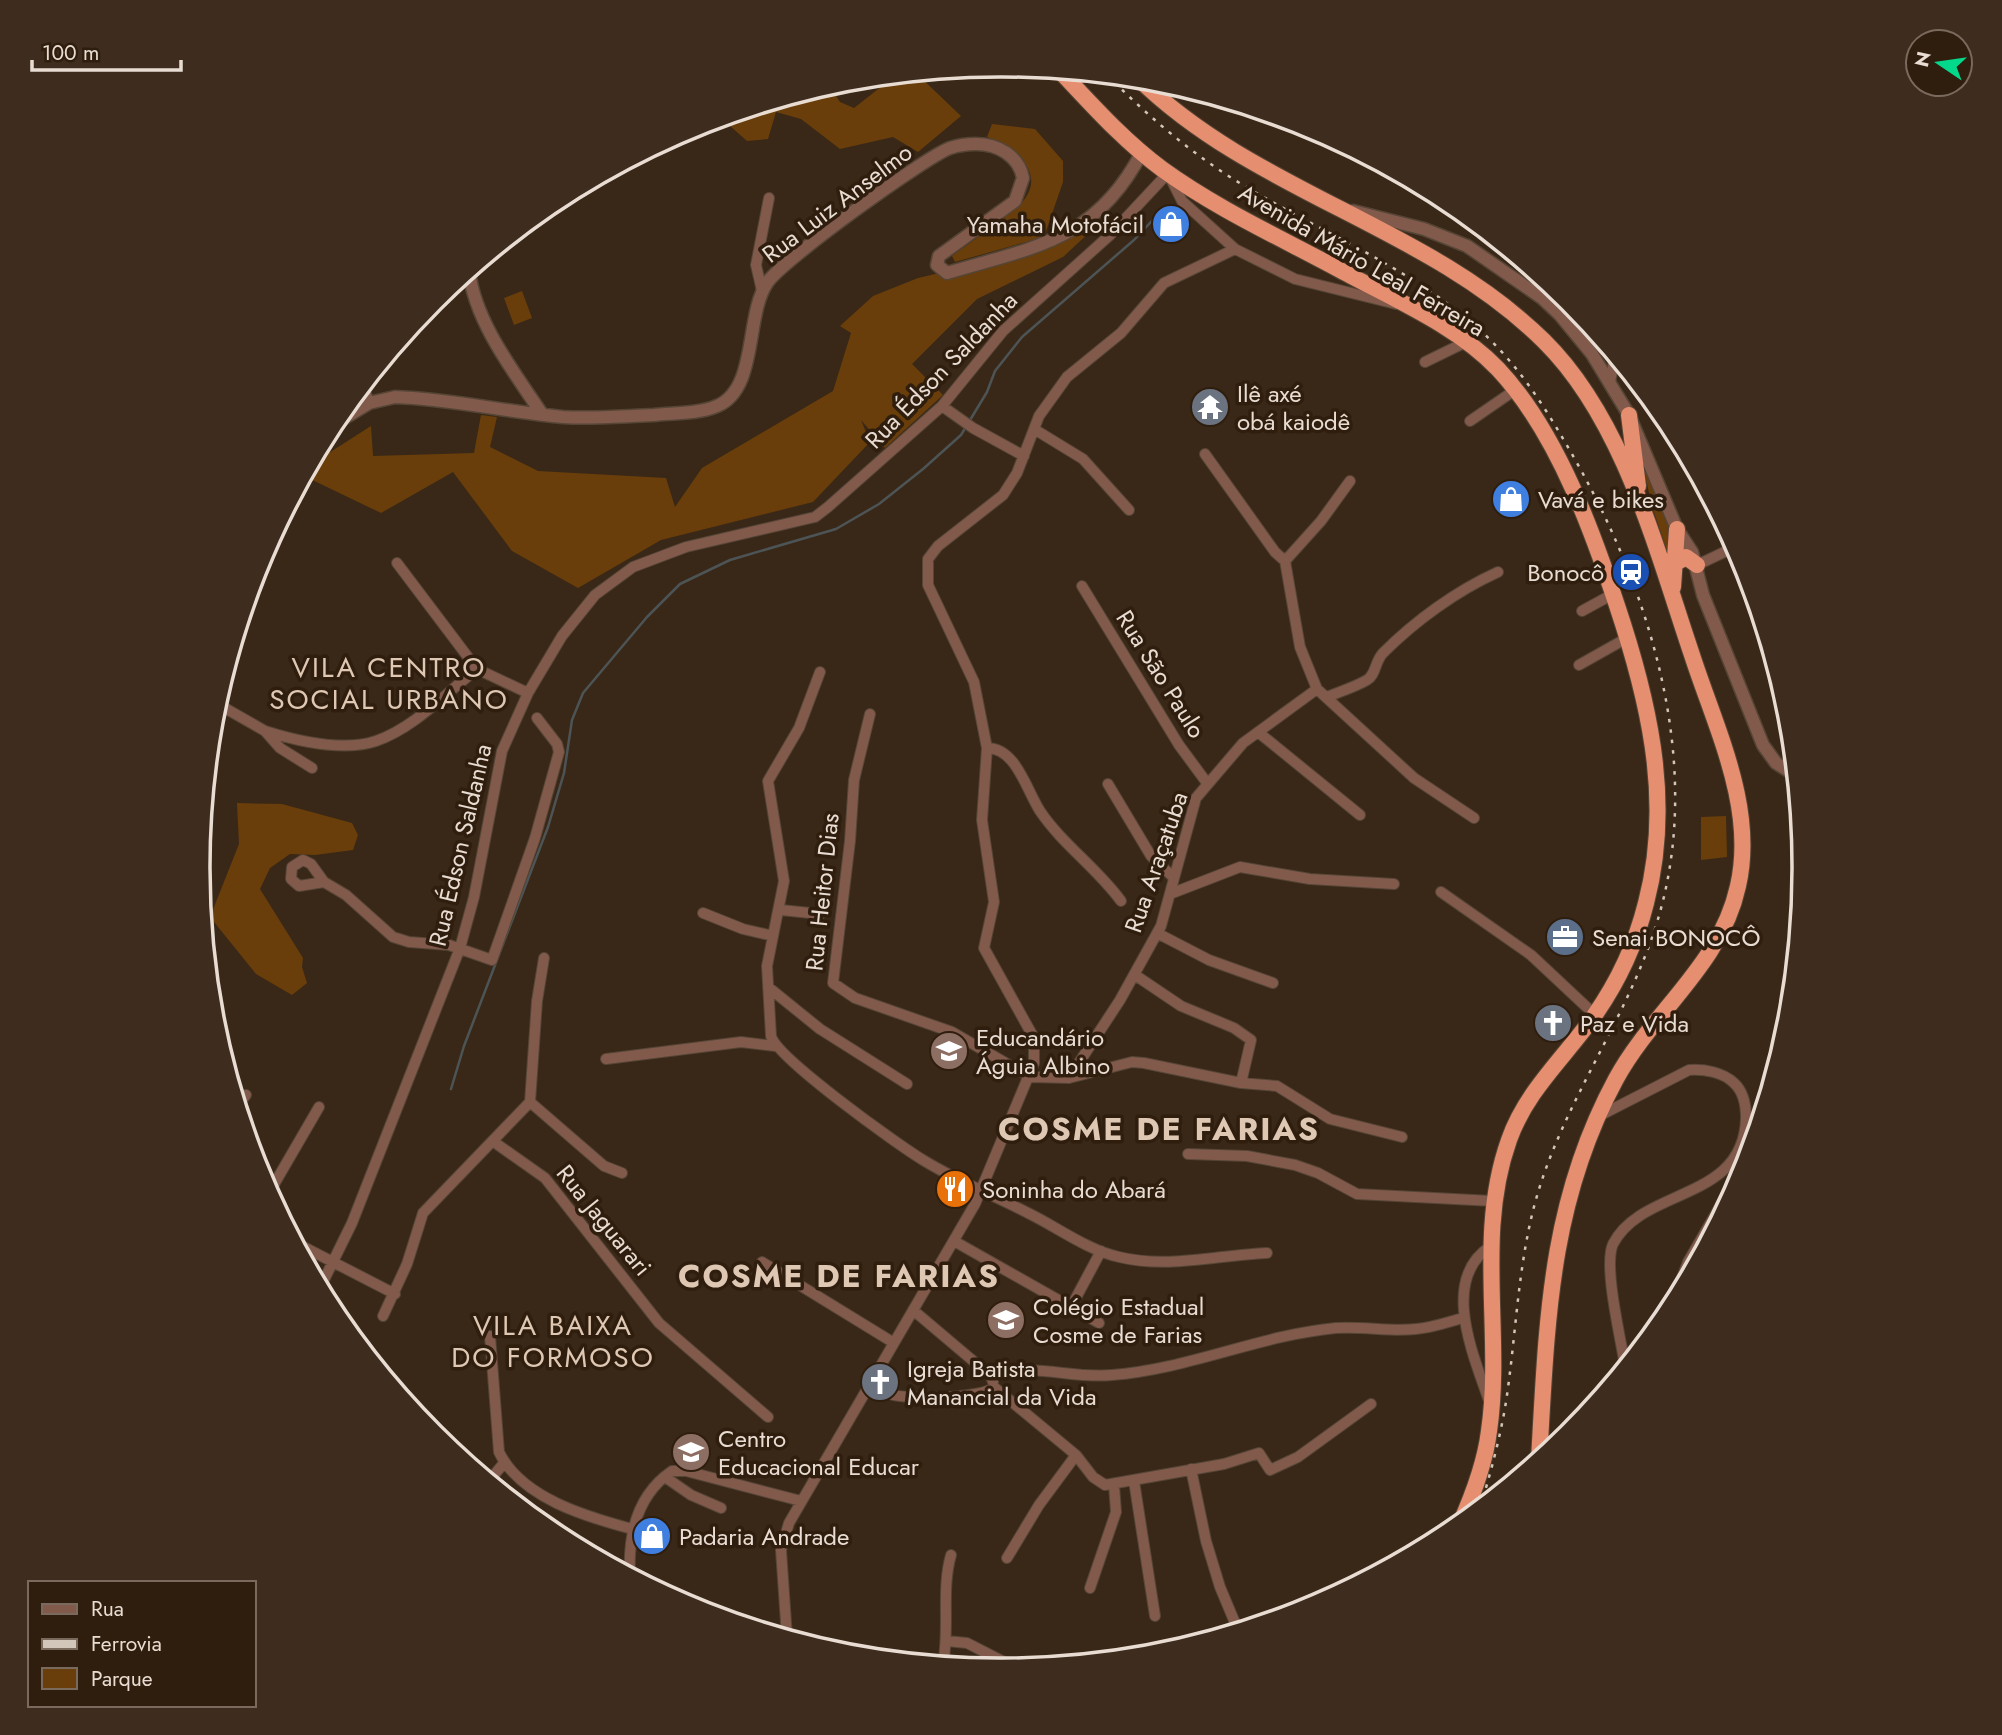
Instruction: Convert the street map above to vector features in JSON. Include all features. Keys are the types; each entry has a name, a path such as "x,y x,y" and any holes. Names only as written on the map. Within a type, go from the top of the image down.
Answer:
{"highway":[{"name":"Avenida Mário Leal Ferreira","path":"1070,81 1142,152 1168,173 1406,306 1466,342 1486,358 1515,390 1559,463 1613,594 1627,638 1653,746 1659,793 1658,835 1652,880 1638,930 1619,974 1595,1015 1540,1083 1519,1117 1503,1157 1493,1201 1490,1246 1491,1408 1483,1463 1467,1506"},
{"name":"Avenida Mário Leal Ferreira","path":"1157,92 1196,128 1228,149 1476,285 1546,342 1564,363 1595,408 1643,512 1733,778 1742,828 1742,862 1732,909 1722,933 1702,965 1639,1041 1597,1117 1573,1177 1557,1242 1545,1333 1540,1445"},
{"path":"1629,415 1643,512"},
{"path":"1673,600 1677,529"},
{"path":"1674,564 1686,557 1697,565"}],"street":[{"name":"Rua Luiz Anselmo","path":"356,411 369,403 405,398 600,418 680,413 717,406 730,398 744,372 762,291 776,271 840,222 948,148 984,144 1003,150 1021,169 1021,191 1015,201 939,256 937,265 947,272 1045,246 1063,237 1091,217 1119,188 1142,152"},
{"path":"1168,173 1182,201 1235,249 1295,279 1406,306"},
{"name":"Rua Édson Saldanha","path":"325,1278 398,1109 460,948 474,897 502,751 528,693 577,615 618,576 672,551 815,517 858,483 942,406 1003,331 1102,243 1168,173"},
{"path":"762,291 757,279 756,265 769,198"},
{"path":"1332,205 1424,229 1467,246 1542,298 1560,315 1592,354 1629,415 1677,529 1697,565 1703,595 1763,745 1776,764 1786,770"},
{"path":"786,1628 781,1550 801,1501 981,1192 1011,1113 1030,1077 1034,1063 1034,1038 984,948 994,902 982,820 987,748 974,682 928,585 926,565 938,547 1003,495 1055,388 1121,332 1153,293 1174,278 1235,249"},
{"path":"471,282 472,292"},
{"path":"468,284 497,343 542,414"},
{"path":"1425,362 1466,342"},
{"path":"1592,354 1601,353"},
{"path":"1610,382 1613,368"},
{"path":"1470,421 1515,390"},
{"path":"367,396 369,403"},
{"path":"942,406 1024,456"},
{"path":"1034,429 1083,459 1129,510"},
{"path":"1205,454 1275,552 1285,561 1300,647 1317,689 1414,778 1474,818"},
{"path":"1285,561 1329,512 1350,481"},
{"path":"1697,565 1725,552"},
{"path":"397,563 477,669 528,693"},
{"path":"1327,697 1367,680 1373,675 1378,659 1400,639 1460,592 1498,572"},
{"name":"Rua São Paulo","path":"1082,586 1179,745 1207,783"},
{"path":"1582,611 1613,594"},
{"path":"1579,665 1627,638"},
{"path":"227,709 265,731 290,738 362,744 377,741 416,718 477,669"},
{"path":"820,672 799,728 768,781 784,881 781,910 767,966 775,1046 809,1076 913,1153 981,1192 1101,1251 1151,1263 1267,1253"},
{"name":"Rua Araçatuba","path":"1069,1078 1135,975 1157,933 1170,894 1190,812 1207,783 1243,743 1317,689"},
{"name":"Rua Heitor Dias","path":"870,714 854,780 849,849 833,983 855,998 952,1032 1030,1077"},
{"path":"324,882 346,895 393,937 460,948 492,960 535,838 559,752 557,744 537,718"},
{"path":"265,731 280,748 312,768"},
{"path":"1258,732 1360,815"},
{"path":"987,748 999,748 1010,757 1052,828 1121,901"},
{"path":"1108,784 1151,856 1174,878"},
{"path":"1170,894 1240,867 1310,879 1394,884"},
{"path":"1441,892 1531,955 1595,1015"},
{"path":"781,910 821,914"},
{"path":"703,913 743,929 773,936"},
{"path":"1157,933 1209,960 1273,983"},
{"path":"383,1316 395,1294 423,1213 440,1192 494,1142 530,1102 537,1001 544,958"},
{"path":"1135,975 1181,1006 1234,1028 1251,1040 1241,1083"},
{"path":"768,988 830,1036 907,1084"},
{"path":"606,1059 741,1042 775,1046"},
{"path":"1030,1077 1069,1078 1132,1062 1241,1083 1277,1086 1330,1119 1402,1137"},
{"path":"1597,1117 1689,1070 1699,1069 1730,1080 1743,1095 1746,1107 1739,1150"},
{"path":"530,1102 604,1166 622,1173"},
{"path":"276,1181 319,1107"},
{"name":"Rua Jaguarari","path":"494,1142 545,1178 659,1323 768,1417"},
{"path":"1623,1355 1609,1266 1613,1245 1631,1222 1698,1189 1723,1170 1739,1150"},
{"path":"1188,1154 1247,1156 1307,1168 1357,1194 1493,1201"},
{"path":"954,1241 1100,1323"},
{"path":"1490,1246 1476,1255 1471,1265 1463,1318 1491,1408"},
{"path":"309,1250 395,1294"},
{"path":"1071,1307 1101,1251"},
{"path":"762,1262 894,1343"},
{"path":"913,1310 1076,1455 1098,1482 1114,1485 1259,1453 1270,1470 1279,1467 1371,1405"},
{"path":"870,1383 891,1395 971,1396 989,1392 993,1382 1013,1369 1032,1368 1083,1375 1116,1375 1185,1363 1337,1328 1417,1329 1463,1318"},
{"path":"490,1336 499,1452 504,1463 531,1486 556,1502 585,1515 632,1529"},
{"path":"1007,1558 1039,1505 1076,1455"},
{"path":"495,1474 504,1463"},
{"path":"1191,1469 1206,1541 1220,1587 1235,1622"},
{"path":"630,1565 632,1529 645,1501 665,1477 679,1470 801,1501"},
{"path":"665,1477 691,1495 721,1508"},
{"path":"1134,1481 1154,1616"},
{"path":"1090,1588 1116,1512 1114,1485"},
{"path":"944,1656 947,1574 951,1555"},
{"path":"947,1641 967,1643 995,1658"}],"green space":[{"path":"925,81 961,116 918,152 893,137 840,149 801,119 776,112 768,139 747,141 729,125 835,95 840,102 854,108 881,87"},
{"path":"992,124 1035,129 1063,161 1063,182 1044,237 955,262 952,256 1014,210 1026,197 1031,186 1028,168 1022,160 1005,146 987,137"},
{"path":"1107,216 1063,257 977,299 912,364 943,395 885,448 861,420 870,442 813,502 661,540 578,588 512,551 453,472 381,513 312,480 328,454 371,426 373,456 474,453 481,415 497,417 490,447 538,471 666,478 675,507 702,468 833,391 851,333 840,326 873,296 918,278 1055,246"},
{"path":"522,291 532,318 514,325 504,298"},
{"path":"1640,453 1674,539 1670,560 1652,506"},
{"path":"237,803 282,804 352,823 358,835 353,850 315,855 290,854 270,868 260,889 303,958 302,967 307,983 292,995 256,974 212,920 212,913 239,844"},
{"path":"1726,816 1727,857 1701,860 1701,817"}],"waterway":[{"path":"451,1089 464,1046 548,827 564,773 572,720 583,693 647,617 680,584 730,560 836,529 879,504 923,469 961,435 987,392 995,371 1022,337 1134,240 1164,208"}],"railway":[{"path":"1119,86 1191,150 1248,188 1398,271 1455,310 1495,345 1519,372 1540,402 1598,502 1645,617 1661,676 1672,737 1675,799 1671,859 1658,919 1645,956 1630,992 1561,1130 1535,1203 1520,1279 1505,1408 1484,1493"}],"place":[{"name":"Yamaha Motofácil","path":"1171,224"},
{"name":"Ilê axé obá kaiodê","path":"1210,407"},
{"name":"Vavá e bikes","path":"1511,499"},
{"name":"Bonocô","path":"1631,572"},
{"name":"Senai BONOCÔ","path":"1565,937"},
{"name":"Paz e Vida","path":"1553,1023"},
{"name":"Educandário Águia Albino","path":"949,1051"},
{"name":"Soninha do Abará","path":"955,1189"},
{"name":"Colégio Estadual Cosme de Farias","path":"1006,1320"},
{"name":"Igreja Batista Manancial da Vida","path":"880,1382"},
{"name":"Centro Educacional Educar","path":"691,1452"},
{"name":"Padaria Andrade","path":"652,1536"}],"district":[{"name":"VILA CENTRO SOCIAL URBANO","path":"389,683"},
{"name":"COSME DE FARIAS","path":"1159,1129"},
{"name":"COSME DE FARIAS","path":"839,1276"},
{"name":"VILA BAIXA DO FORMOSO","path":"553,1341"}]}
